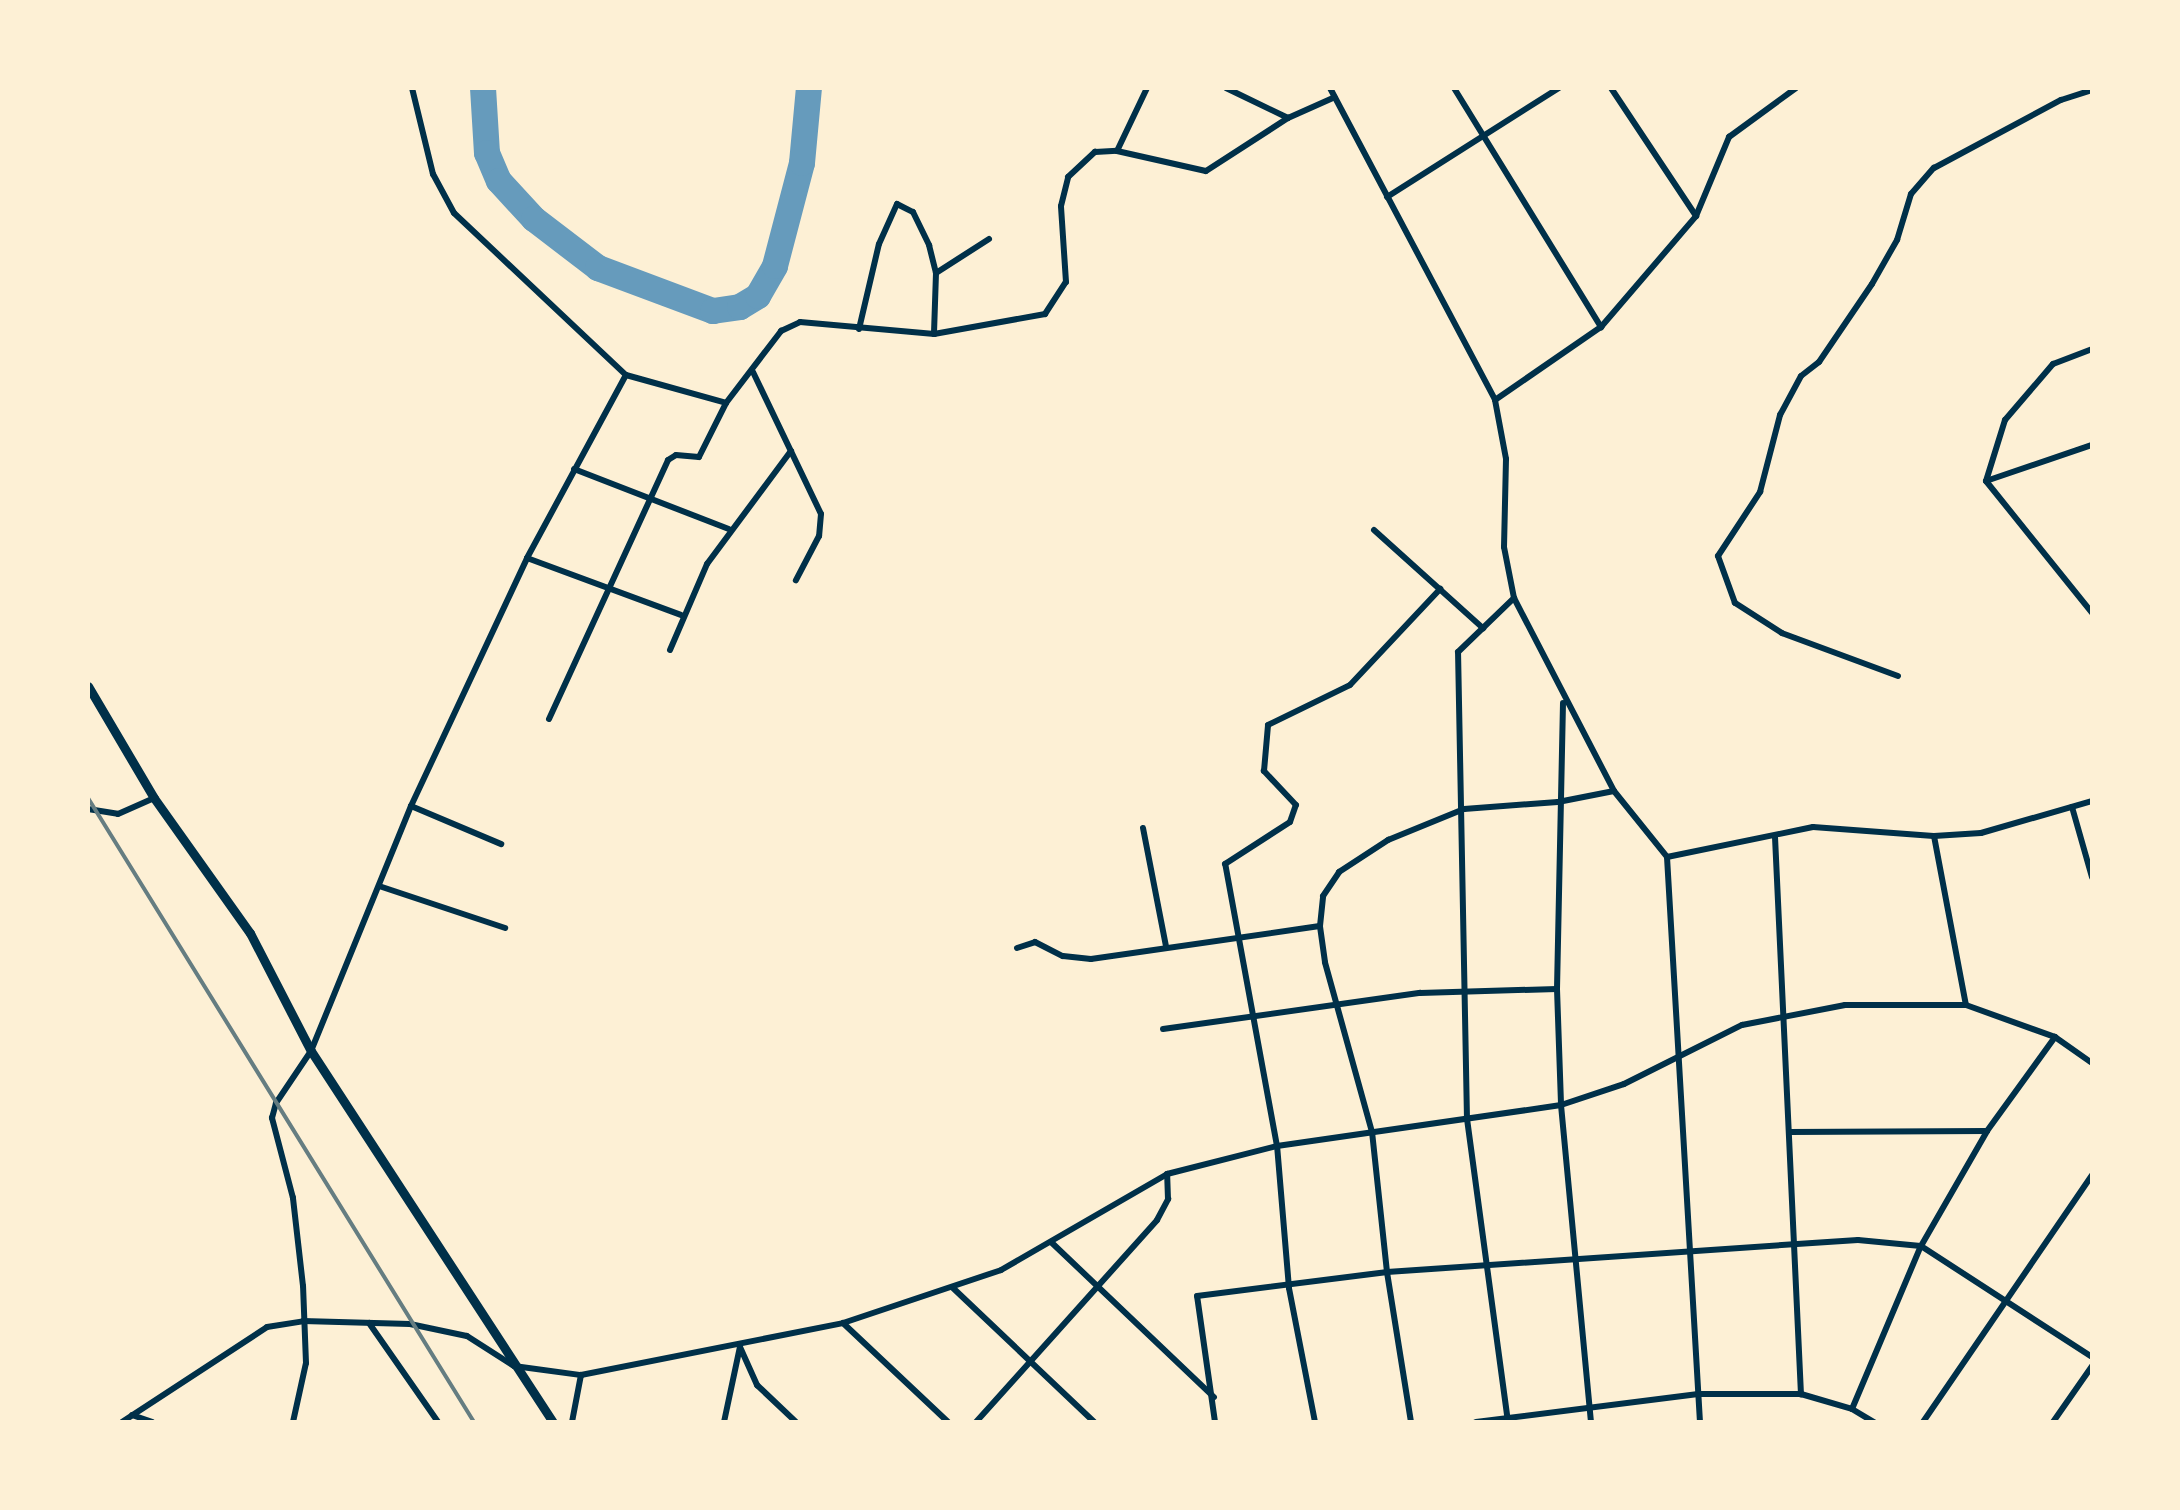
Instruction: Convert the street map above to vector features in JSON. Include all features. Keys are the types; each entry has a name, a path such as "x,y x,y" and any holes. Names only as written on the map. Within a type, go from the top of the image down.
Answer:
{"main road":[{"path":"88,686 154,798 250,933 311,1051 553,1422"}],"street":[{"path":"412,88 440,194 626,375 726,403"},
{"path":"1117,151 1147,88"},
{"path":"1226,88 1288,118"},
{"path":"1330,88 1495,400 1506,459 1504,547 1514,598 1563,701 1614,791 1667,857 1700,1422"},
{"path":"1454,88 1601,327"},
{"path":"1387,197 1559,88"},
{"path":"1611,88 1696,216"},
{"path":"1495,400 1601,327 1696,216 1729,137 1796,88"},
{"path":"1898,676 1782,633 1735,603 1718,556 1760,492 1780,415 1801,376 1819,362 1872,284 1897,240 1911,194 1934,168 2061,100 2092,90"},
{"path":"549,719 606,590 672,456 696,460 702,454 726,403 753,372 781,331 800,322 934,334 1045,314 1066,282 1061,206 1068,177 1095,152 1117,151 1206,171 1288,118 1335,97"},
{"path":"859,329 879,244 897,204 913,212 936,273 934,334"},
{"path":"936,273 989,239"},
{"path":"1986,481 2005,420 2053,364 2092,349"},
{"path":"753,372 821,514 819,536 796,580"},
{"path":"293,1422 306,1363 293,1198 272,1118 276,1103 311,1051 411,806 527,558 626,375"},
{"path":"1986,481 2092,445"},
{"path":"670,650 681,615 729,529 791,451"},
{"path":"574,469 729,529"},
{"path":"1986,481 2092,613"},
{"path":"1374,530 1483,628"},
{"path":"527,558 606,590 681,615"},
{"path":"1315,1422 1289,1288 1277,1146 1225,864 1290,822 1296,805 1264,771 1268,725 1350,685 1440,589"},
{"path":"1508,1419 1467,1119 1464,809 1458,652 1514,598"},
{"path":"1563,701 1558,802 1557,989 1561,1105 1573,1258 1591,1422"},
{"path":"1411,1422 1387,1272 1372,1132 1320,926 1323,896 1339,872 1388,840 1464,809 1558,802 1614,791"},
{"path":"88,809 118,814 154,798"},
{"path":"1667,857 1813,827 1934,836 1981,833 2092,801"},
{"path":"411,806 501,844"},
{"path":"2072,807 2092,877"},
{"path":"1143,828 1166,946"},
{"path":"1934,836 1966,1005"},
{"path":"1775,837 1801,1394"},
{"path":"379,886 505,928"},
{"path":"1017,948 1035,942 1063,956 1091,959 1320,926"},
{"path":"1163,1029 1338,1002 1465,992 1557,989"},
{"path":"122,1422 267,1327 303,1321 410,1324 467,1336 514,1366 581,1375 740,1347 843,1323 953,1288 1051,1242 1167,1174 1277,1146 1561,1105 1624,1084 1679,1053 1742,1025 1845,1005 1966,1005 2055,1037 2091,1060"},
{"path":"1852,1409 1921,1246 1987,1131 2055,1037"},
{"path":"1789,1132 1987,1131"},
{"path":"976,1422 1098,1290 1163,1211 1167,1174"},
{"path":"1923,1422 2092,1175"},
{"path":"1215,1422 1214,1397 1197,1296 1289,1288 1387,1272 1573,1258 1858,1240 1921,1246 2092,1357"},
{"path":"1051,1242 1214,1397"},
{"path":"953,1288 1094,1422"},
{"path":"368,1323 438,1422"},
{"path":"843,1323 948,1422"},
{"path":"724,1422 740,1347"},
{"path":"740,1347 757,1385 796,1422"},
{"path":"2053,1422 2092,1366"},
{"path":"572,1422 581,1375"},
{"path":"1476,1422 1589,1404 1698,1394 1801,1394 1852,1409 1874,1422"},
{"path":"132,1415 152,1422"}],"waterway":[{"path":"483,88 487,153 499,181 534,219 598,268 713,311 740,307 758,296 775,266 802,163 809,88"}],"railway":[{"path":"88,798 474,1422"}]}
